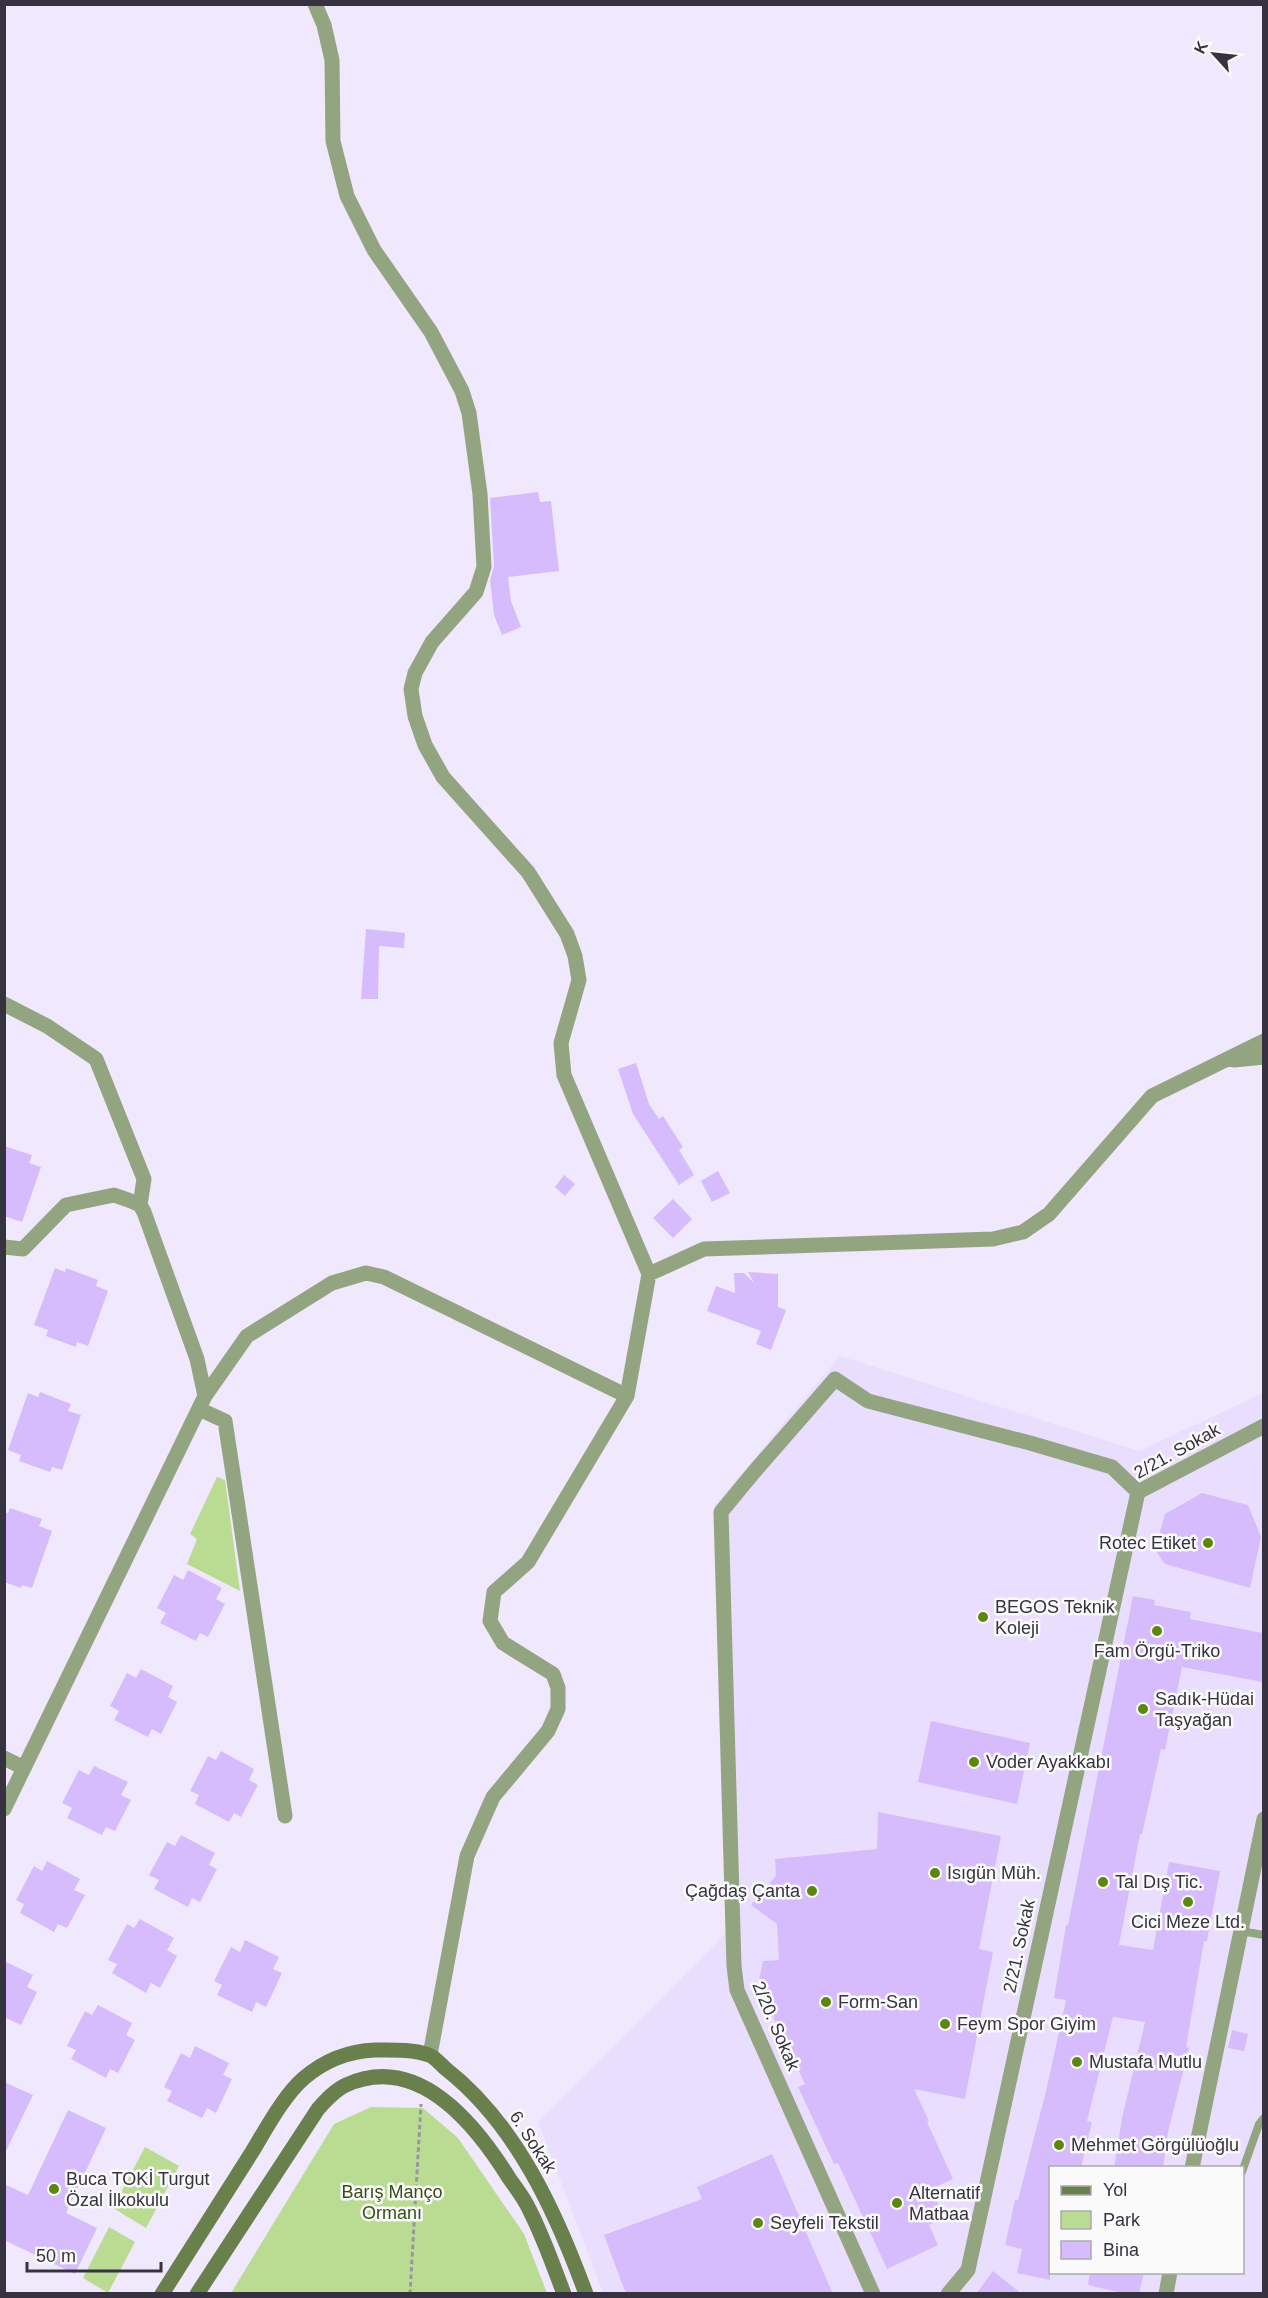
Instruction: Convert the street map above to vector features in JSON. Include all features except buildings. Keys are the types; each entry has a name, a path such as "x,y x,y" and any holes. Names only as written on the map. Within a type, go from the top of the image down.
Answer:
{"main road":[{"name":"6. Sokak","path":"162,2294 288,2096 303,2078 322,2065 341,2056 363,2051 404,2051 430,2055 460,2079 481,2101 511,2139 555,2216 586,2294"},
{"path":"197,2294 318,2109 345,2086 376,2078 415,2084 434,2093 460,2115 496,2157 528,2207 564,2294"}],"street":[{"path":"315,4 324,25 332,60 333,141 347,196 374,250 430,332 462,391 469,413 480,494 484,567 476,592 432,642 415,673 411,689 415,716 425,745 443,777 528,872 567,934 575,956 579,980 561,1043 564,1075 649,1274 627,1396 528,1562 494,1592 490,1621 503,1643 553,1674 558,1688 558,1709 548,1731 493,1797 467,1856 430,2055"},
{"path":"4,1004 47,1026 96,1059 144,1179 140,1205"},
{"path":"649,1274 704,1249 993,1239 1023,1232 1049,1214 1152,1096 1263,1041"},
{"path":"1224,1060 1263,1057"},
{"path":"4,1247 23,1249 66,1205 114,1195 140,1205 144,1212 191,1342 202,1402 225,1421 285,1816"},
{"path":"4,1809 202,1402 247,1336 332,1283 366,1272 384,1277 627,1396"},
{"name":"2/20. Sokak","path":"873,2294 737,1990 734,1966 721,1512 835,1379 868,1401 1112,1467 1138,1492"},
{"name":"2/21. Sokak","path":"948,2294 968,2270 1138,1492 1263,1426"},
{"path":"4,1758 24,1768"},
{"path":"1192,2166 1263,1819"},
{"path":"1166,2294 1170,2274"}],"lane":[{"path":"1240,1931 1263,1935"},
{"path":"1244,2166 1263,2118"}],"path":[{"path":"410,2294 415,2084"}],"shaded area":[{"path":"840,1356 1139,1451 1263,1393 1263,2293 603,2293 538,2122 731,1928 715,1505"}],"green space":[{"path":"217,1477 225,1480 240,1591 187,1564 197,1539 190,1534"},
{"name":"Barış Manço Ormanı","path":"371,2107 423,2108 458,2138 524,2234 547,2293 231,2293 334,2124"},
{"path":"145,2147 179,2166 146,2228 113,2208"},
{"path":"109,2227 135,2242 108,2293 83,2278"}],"place":[{"name":"Rotec Etiket","path":"1208,1543"},
{"name":"BEGOS Teknik Koleji","path":"983,1617"},
{"name":"Fam Örgü-Triko","path":"1157,1631"},
{"name":"Sadık-Hüdai Taşyağan","path":"1143,1709"},
{"name":"Voder Ayakkabı","path":"974,1762"},
{"name":"Isıgün Müh.","path":"935,1873"},
{"name":"Tal Dış Tic.","path":"1103,1882"},
{"name":"Çağdaş Çanta","path":"812,1891"},
{"name":"Cici Meze Ltd.","path":"1188,1902"},
{"name":"Form-San","path":"826,2002"},
{"name":"Feym Spor Giyim","path":"945,2024"},
{"name":"Mustafa Mutlu","path":"1077,2062"},
{"name":"Mehmet Görgülüoğlu","path":"1059,2145"},
{"name":"Buca TOKİ Turgut Özal İlkokulu","path":"54,2189"},
{"name":"Alternatif Matbaa","path":"897,2203"},
{"name":"Seyfeli Tekstil","path":"758,2223"}]}
